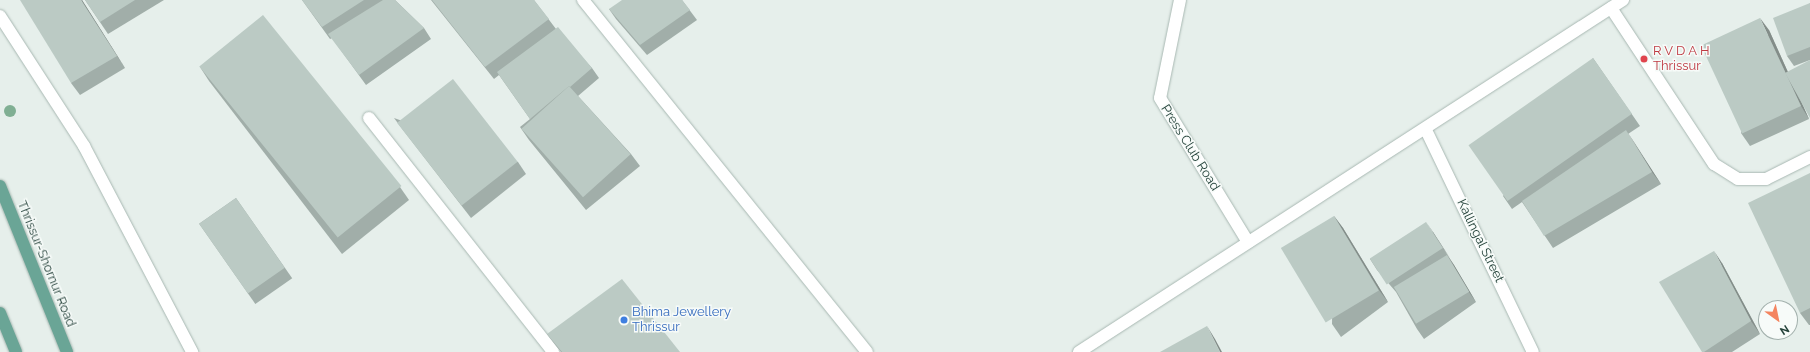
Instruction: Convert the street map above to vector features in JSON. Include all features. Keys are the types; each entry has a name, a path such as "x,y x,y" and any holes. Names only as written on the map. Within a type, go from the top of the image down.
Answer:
{"main road":[{"name":"Thrissur-Shornur Road","path":"0,186 67,352"},
{"path":"0,313 16,352"}],"street":[{"path":"584,0 867,352"},
{"name":"Press Club Road","path":"1180,0 1160,98 1248,242"},
{"path":"1079,352 1248,242 1426,130 1623,0"},
{"path":"1611,8 1714,164 1738,179 1766,179 1810,158"},
{"path":"0,16 84,146 192,352"},
{"path":"369,118 553,352"},
{"name":"Kallingal Street","path":"1426,130 1533,352"}],"building":[{"path":"20,0 81,0 117,56 71,83"},
{"path":"85,0 135,0 100,22"},
{"path":"302,0 364,0 322,27"},
{"path":"383,0 395,0 424,28 359,75 328,34"},
{"path":"432,0 534,0 549,19 485,67"},
{"path":"622,0 682,0 690,10 640,45 609,9"},
{"path":"1810,3 1810,47 1787,56 1773,18"},
{"path":"263,15 401,186 338,238 199,67"},
{"path":"1760,18 1801,106 1742,133 1701,45"},
{"path":"558,27 592,68 530,119 497,72"},
{"path":"1593,58 1632,114 1507,201 1468,145"},
{"path":"1810,60 1810,118 1785,73"},
{"path":"453,79 518,162 462,205 397,123"},
{"path":"569,86 631,154 583,197 521,129"},
{"path":"1626,130 1652,172 1544,236 1522,201"},
{"path":"1810,173 1810,308 1800,313 1798,309 1798,300 1794,300 1748,203"},
{"path":"236,198 285,268 248,293 199,224"},
{"path":"1334,216 1379,291 1326,323 1281,248"},
{"path":"1426,222 1443,248 1387,284 1370,258"},
{"path":"1714,251 1751,321 1702,352 1659,282"},
{"path":"1447,255 1469,292 1416,324 1394,287"},
{"name":"Bhima Jewellery Thrissur","path":"622,279 680,352 562,352 547,334"},
{"path":"1207,326 1220,352 1160,352"}],"place":[{"name":"R V D A H Thrissur","path":"1644,59"},
{"name":"Bhima Jewellery Thrissur","path":"624,320"}]}
